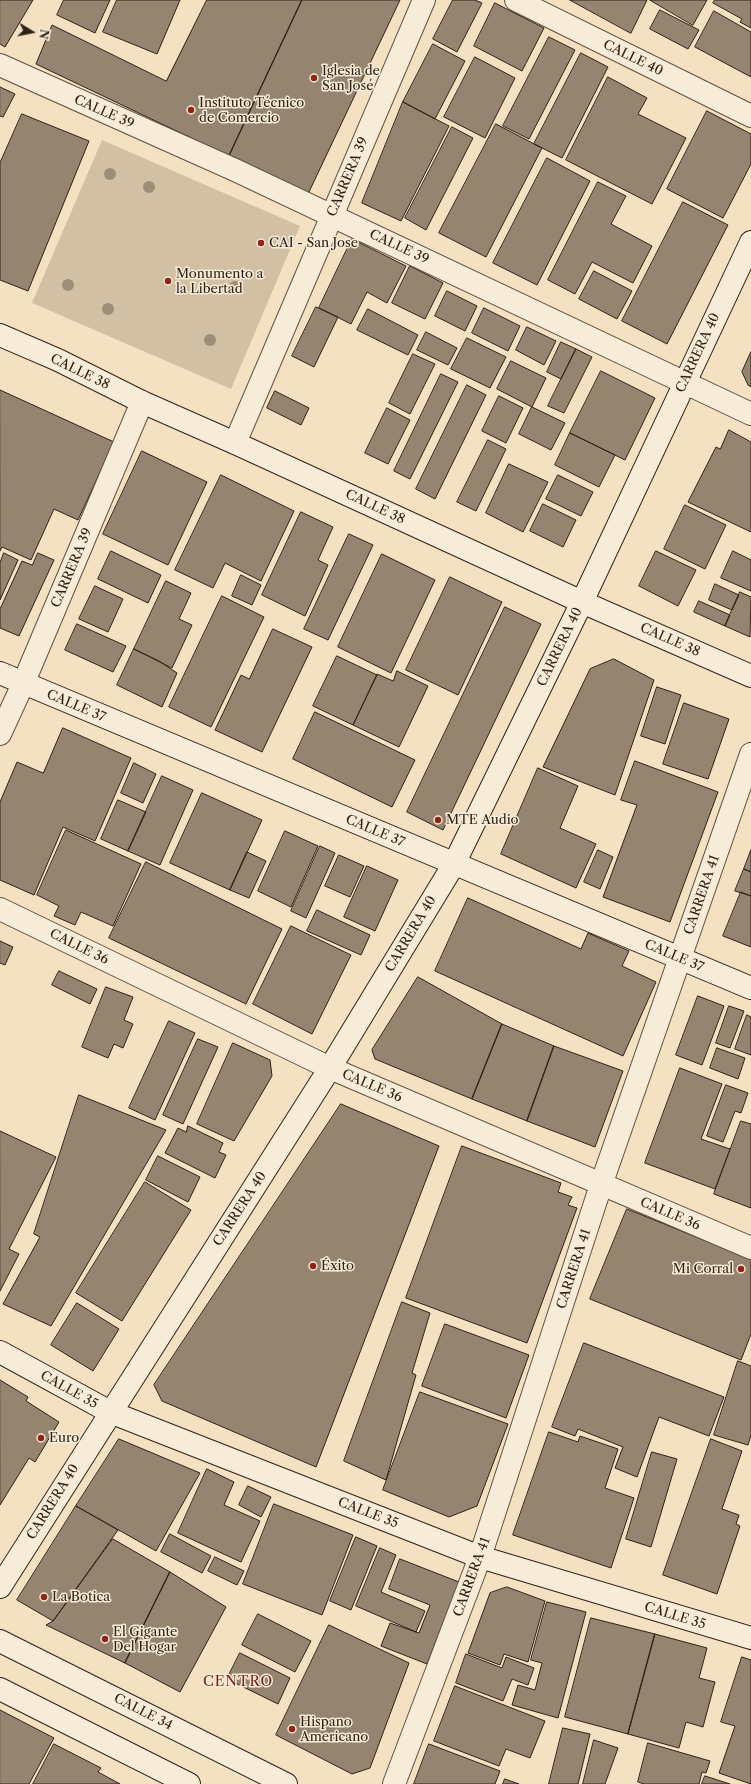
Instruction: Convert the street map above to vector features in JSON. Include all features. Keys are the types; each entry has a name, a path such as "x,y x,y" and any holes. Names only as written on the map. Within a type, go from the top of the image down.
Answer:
{"street":[{"name":"CARRERA 39","path":"235,443 424,0"},
{"name":"CALLE 40","path":"516,0 751,116"},
{"name":"CALLE 39","path":"0,66 235,170 751,414"},
{"name":"CARRERA 40","path":"0,1587 330,1068 454,864 582,602 751,242"},
{"name":"CALLE 38","path":"0,334 58,360 142,402 582,602 751,676"},
{"name":"CARRERA 39","path":"0,734 23,684 142,402"},
{"name":"CALLE 37","path":"0,673 23,684 751,988"},
{"name":"CARRERA 41","path":"394,1784 480,1557 601,1185 751,754"},
{"name":"CALLE 36","path":"0,909 330,1068 751,1248"},
{"name":"CALLE 35","path":"0,1352 110,1412 480,1557 751,1638"},
{"name":"CALLE 34","path":"0,1641 286,1784"},
{"path":"0,1689 189,1784"}],"shaded area":[{"path":"102,140 300,226 231,389 32,303"}],"building":[{"path":"0,0 33,0 5,47 0,44"},
{"path":"64,0 110,0 95,33 57,15"},
{"path":"117,0 180,0 157,54 103,32"},
{"name":"Instituto Técnico de Comercio","path":"207,0 302,0 229,156 36,64 52,25 166,81"},
{"name":"Iglesia de San José","path":"302,0 400,0 308,194 229,156"},
{"path":"453,0 475,0 482,3 457,52 433,39"},
{"path":"570,0 647,0 631,33"},
{"path":"650,0 707,0 693,25"},
{"path":"715,0 751,0 751,28 740,22 742,19 713,3"},
{"path":"495,3 544,28 522,71 474,46"},
{"path":"660,10 699,30 688,49 650,29"},
{"path":"714,11 751,32 751,77 695,47"},
{"path":"549,37 575,50 529,139 503,126"},
{"path":"433,44 465,61 435,119 403,102"},
{"path":"581,53 608,67 562,158 534,144"},
{"path":"475,57 515,78 485,138 444,117"},
{"path":"608,77 647,98 638,114 686,138 652,204 566,160"},
{"path":"0,87 15,94 3,117 0,116"},
{"path":"403,102 449,126 401,221 362,203"},
{"path":"707,111 751,134 751,164 723,218 667,189"},
{"path":"22,114 89,141 28,291 0,280 0,163"},
{"path":"496,124 542,148 486,257 439,233"},
{"path":"452,127 473,138 426,230 405,218"},
{"path":"547,158 590,181 537,285 493,263"},
{"path":"598,182 626,196 611,224 652,246 633,283 592,262 575,294 548,280"},
{"path":"683,202 728,225 667,344 622,321"},
{"path":"352,239 406,266 387,303 367,292 351,324 319,308"},
{"path":"410,266 443,283 425,319 392,303"},
{"path":"594,271 632,291 617,319 579,299"},
{"path":"447,291 477,306 465,331 435,316"},
{"path":"316,307 338,317 314,367 292,356"},
{"path":"484,308 520,326 508,351 472,333"},
{"path":"368,309 418,335 408,355 357,330"},
{"path":"527,327 556,341 544,365 516,350"},
{"path":"426,332 457,348 448,365 417,350"},
{"path":"467,338 506,357 490,388 451,369"},
{"path":"561,342 576,349 561,379 547,372"},
{"path":"576,349 592,357 564,413 548,406"},
{"path":"751,352 751,387 748,385 742,372"},
{"path":"413,354 435,364 410,414 389,403"},
{"path":"511,361 546,378 532,407 497,389"},
{"path":"601,371 655,398 625,460 570,433"},
{"path":"441,374 458,382 410,479 394,471"},
{"path":"467,385 486,395 435,499 416,489"},
{"path":"0,390 114,442 78,520 54,509 31,560 2,547 0,551"},
{"path":"275,391 309,408 301,425 267,408"},
{"path":"499,396 523,408 506,443 482,431"},
{"path":"532,407 565,423 551,450 519,434"},
{"path":"387,408 410,420 388,464 365,453"},
{"path":"729,430 751,442 751,532 688,502 716,447 720,449"},
{"path":"570,433 615,455 599,487 555,465"},
{"path":"488,440 506,449 476,511 457,502"},
{"path":"142,451 207,482 168,565 103,534"},
{"path":"509,464 548,482 523,532 486,513"},
{"path":"221,475 294,511 261,581 225,563 213,588 175,570"},
{"path":"558,475 593,492 581,516 546,499"},
{"path":"543,504 576,520 563,547 530,531"},
{"path":"685,505 726,525 705,569 664,549"},
{"path":"301,512 333,527 318,560 328,565 305,616 262,595"},
{"path":"349,534 373,545 328,640 304,629"},
{"path":"111,551 161,575 148,603 98,579"},
{"path":"656,551 696,570 678,606 639,586"},
{"path":"733,551 751,560 751,591 721,578"},
{"path":"4,553 18,560 0,600 0,563"},
{"path":"38,553 54,560 19,636 0,628 0,609 22,561 32,565"},
{"path":"382,554 435,580 391,673 338,647"},
{"path":"241,575 261,585 252,605 232,596"},
{"path":"450,577 502,602 458,695 406,670"},
{"path":"166,581 191,593 179,619 192,625 172,668 134,649"},
{"path":"715,584 739,595 732,610 709,600"},
{"path":"95,586 123,599 108,632 79,619"},
{"path":"740,592 751,597 750,637 725,626"},
{"path":"222,596 264,617 211,727 169,707"},
{"path":"699,601 730,615 725,626 694,612"},
{"path":"505,607 541,624 443,830 407,812"},
{"path":"77,624 126,646 113,672 65,650"},
{"path":"273,629 312,647 262,752 215,730 241,675 249,679"},
{"path":"134,649 159,661 177,673 162,707 117,685"},
{"path":"337,656 377,675 353,725 313,706"},
{"path":"614,659 654,680 615,795 543,767 590,669"},
{"path":"397,671 428,686 399,747 353,725 377,674 393,681"},
{"path":"657,687 681,695 665,744 641,736"},
{"path":"684,703 729,719 708,779 663,764"},
{"path":"315,712 415,760 392,807 293,759"},
{"path":"63,728 131,758 95,841 63,827 34,895 0,880 0,802 17,762 43,773"},
{"path":"635,761 718,792 670,922 603,897 637,805 621,800"},
{"path":"134,763 156,774 143,803 121,793"},
{"path":"538,768 578,786 560,828 596,844 576,888 501,854"},
{"path":"162,776 193,790 160,865 128,851"},
{"path":"202,793 262,820 230,890 170,863"},
{"path":"118,800 146,812 128,851 101,839"},
{"path":"66,830 141,864 113,926 81,912 75,925 54,916 59,906 37,895"},
{"path":"285,831 318,846 291,907 258,891"},
{"path":"320,846 335,853 306,918 291,911"},
{"path":"598,850 613,857 600,889 584,882"},
{"path":"751,850 751,872 744,869"},
{"path":"247,852 266,861 249,898 230,890"},
{"path":"339,855 364,866 350,897 325,886"},
{"path":"146,862 282,929 246,1004 109,938"},
{"path":"367,866 398,880 375,931 344,917"},
{"path":"744,869 751,872 751,896 735,891"},
{"path":"741,892 751,896 751,947 723,936"},
{"path":"468,898 581,949 588,933 629,951 622,966 656,982 623,1056 435,971"},
{"path":"317,910 370,935 361,955 307,931"},
{"path":"291,926 351,955 312,1034 253,1004"},
{"path":"0,941 13,947 5,965 0,963"},
{"path":"59,971 97,989 90,1004 52,985"},
{"path":"418,977 502,1024 472,1099 375,1059 372,1050"},
{"path":"106,987 133,997 124,1020 133,1024 123,1048 114,1044 108,1058 82,1047"},
{"path":"698,996 724,1006 702,1065 676,1055"},
{"path":"729,1006 744,1011 730,1048 716,1043"},
{"path":"747,1015 751,1017 751,1055 735,1049"},
{"path":"169,1021 195,1033 155,1120 129,1108"},
{"path":"502,1024 554,1046 527,1121 472,1099"},
{"path":"198,1039 218,1047 183,1124 163,1115"},
{"path":"233,1043 270,1060 272,1076 234,1141 197,1124"},
{"path":"554,1046 623,1071 595,1147 527,1121"},
{"path":"717,1048 745,1058 738,1079 710,1068"},
{"path":"680,1068 722,1084 701,1139 730,1149 715,1189 645,1163"},
{"path":"726,1085 748,1093 741,1113 735,1111 723,1142 707,1136"},
{"path":"79,1095 166,1130 51,1326 3,1304 40,1237 34,1234"},
{"name":"Éxito","path":"341,1104 439,1146 316,1467 162,1401 154,1385"},
{"path":"741,1121 751,1124 751,1208 714,1194"},
{"path":"188,1126 223,1143 219,1152 226,1155 215,1178 165,1153 178,1128 186,1132"},
{"path":"0,1131 56,1157 9,1249 19,1254 0,1291"},
{"path":"462,1146 561,1183 558,1192 572,1197 568,1205 577,1208 527,1343 406,1298"},
{"path":"158,1156 200,1177 188,1202 146,1180"},
{"path":"145,1182 191,1210 122,1321 76,1293"},
{"path":"627,1209 751,1259 751,1334 741,1360 590,1299"},
{"path":"402,1302 430,1313 412,1373 416,1375 386,1480 344,1461"},
{"path":"77,1303 119,1329 93,1371 51,1345"},
{"path":"445,1324 529,1355 506,1418 422,1386"},
{"path":"584,1343 724,1397 709,1436 659,1417 637,1477 615,1468 623,1447 578,1429 575,1436 552,1427"},
{"path":"738,1361 751,1366 751,1435 748,1445 714,1435"},
{"path":"0,1380 28,1397 26,1401 59,1422 35,1462 29,1458 0,1505"},
{"path":"420,1392 508,1424 477,1506 449,1517 383,1490"},
{"path":"549,1432 578,1442 580,1436 618,1449 605,1488 634,1498 611,1568 513,1535"},
{"path":"119,1439 200,1473 156,1551 76,1506"},
{"path":"711,1439 742,1451 722,1509 739,1515 736,1524 740,1526 717,1594 663,1575"},
{"path":"652,1452 677,1459 651,1547 626,1539"},
{"path":"207,1469 234,1482 224,1505 260,1521 241,1562 178,1533"},
{"path":"248,1486 271,1497 261,1517 239,1505"},
{"path":"274,1504 353,1535 322,1615 243,1584"},
{"path":"76,1506 118,1530 53,1621 17,1600"},
{"path":"170,1534 211,1556 202,1573 161,1552"},
{"path":"356,1537 377,1546 351,1610 330,1601"},
{"path":"113,1539 170,1572 125,1663 46,1625 53,1621"},
{"path":"380,1548 396,1555 381,1592 425,1611 416,1632 356,1606"},
{"path":"215,1557 244,1571 237,1585 208,1571"},
{"path":"400,1559 459,1582 427,1664 381,1646 390,1623 419,1633 430,1605 389,1589"},
{"path":"170,1572 226,1607 180,1692 125,1663"},
{"path":"507,1587 545,1601 528,1662 504,1654 500,1665 468,1653 490,1593"},
{"path":"547,1602 586,1612 558,1718 512,1705 518,1685 535,1690 542,1663 531,1660"},
{"path":"258,1614 311,1641 295,1672 242,1645"},
{"path":"591,1618 655,1634 628,1734 565,1717"},
{"path":"329,1625 409,1663 370,1768 352,1774 276,1735"},
{"path":"655,1634 707,1648 699,1678 715,1682 703,1727 686,1722 679,1748 628,1734"},
{"path":"240,1653 290,1678 278,1704 227,1679"},
{"path":"466,1654 502,1668 506,1657 534,1668 528,1685 512,1679 503,1701 456,1683"},
{"path":"742,1657 751,1660 751,1784 719,1773 735,1726 721,1722"},
{"path":"455,1686 545,1721 530,1758 506,1749 499,1766 434,1741"},
{"path":"0,1710 54,1738 29,1784 0,1784"},
{"path":"563,1728 590,1734 578,1784 549,1784"},
{"path":"594,1740 618,1748 605,1784 583,1784"},
{"path":"648,1743 710,1761 706,1773 702,1772 699,1784 644,1784 638,1782"},
{"path":"54,1744 101,1768 98,1772 120,1784 33,1784"},
{"path":"429,1744 500,1771 495,1784 414,1784"},
{"path":"705,1776 730,1784 702,1784"},
{"path":"505,1779 519,1784 503,1784"}],"place":[{"name":"Iglesia de San José","path":"314,78"},
{"name":"Instituto Técnico de Comercio","path":"191,110"},
{"name":"CAI - San Jose","path":"261,243"},
{"name":"Monumento a la Libertad","path":"168,281"},
{"name":"MTE Audio","path":"438,820"},
{"name":"Éxito","path":"313,1266"},
{"name":"Mi Corral","path":"741,1269"},
{"name":"Euro","path":"41,1438"},
{"name":"La Botica","path":"44,1597"},
{"name":"El Gigante Del Hogar","path":"105,1639"},
{"name":"Hispano Americano","path":"292,1729"}],"district":[{"name":"CENTRO","path":"238,1682"}]}
